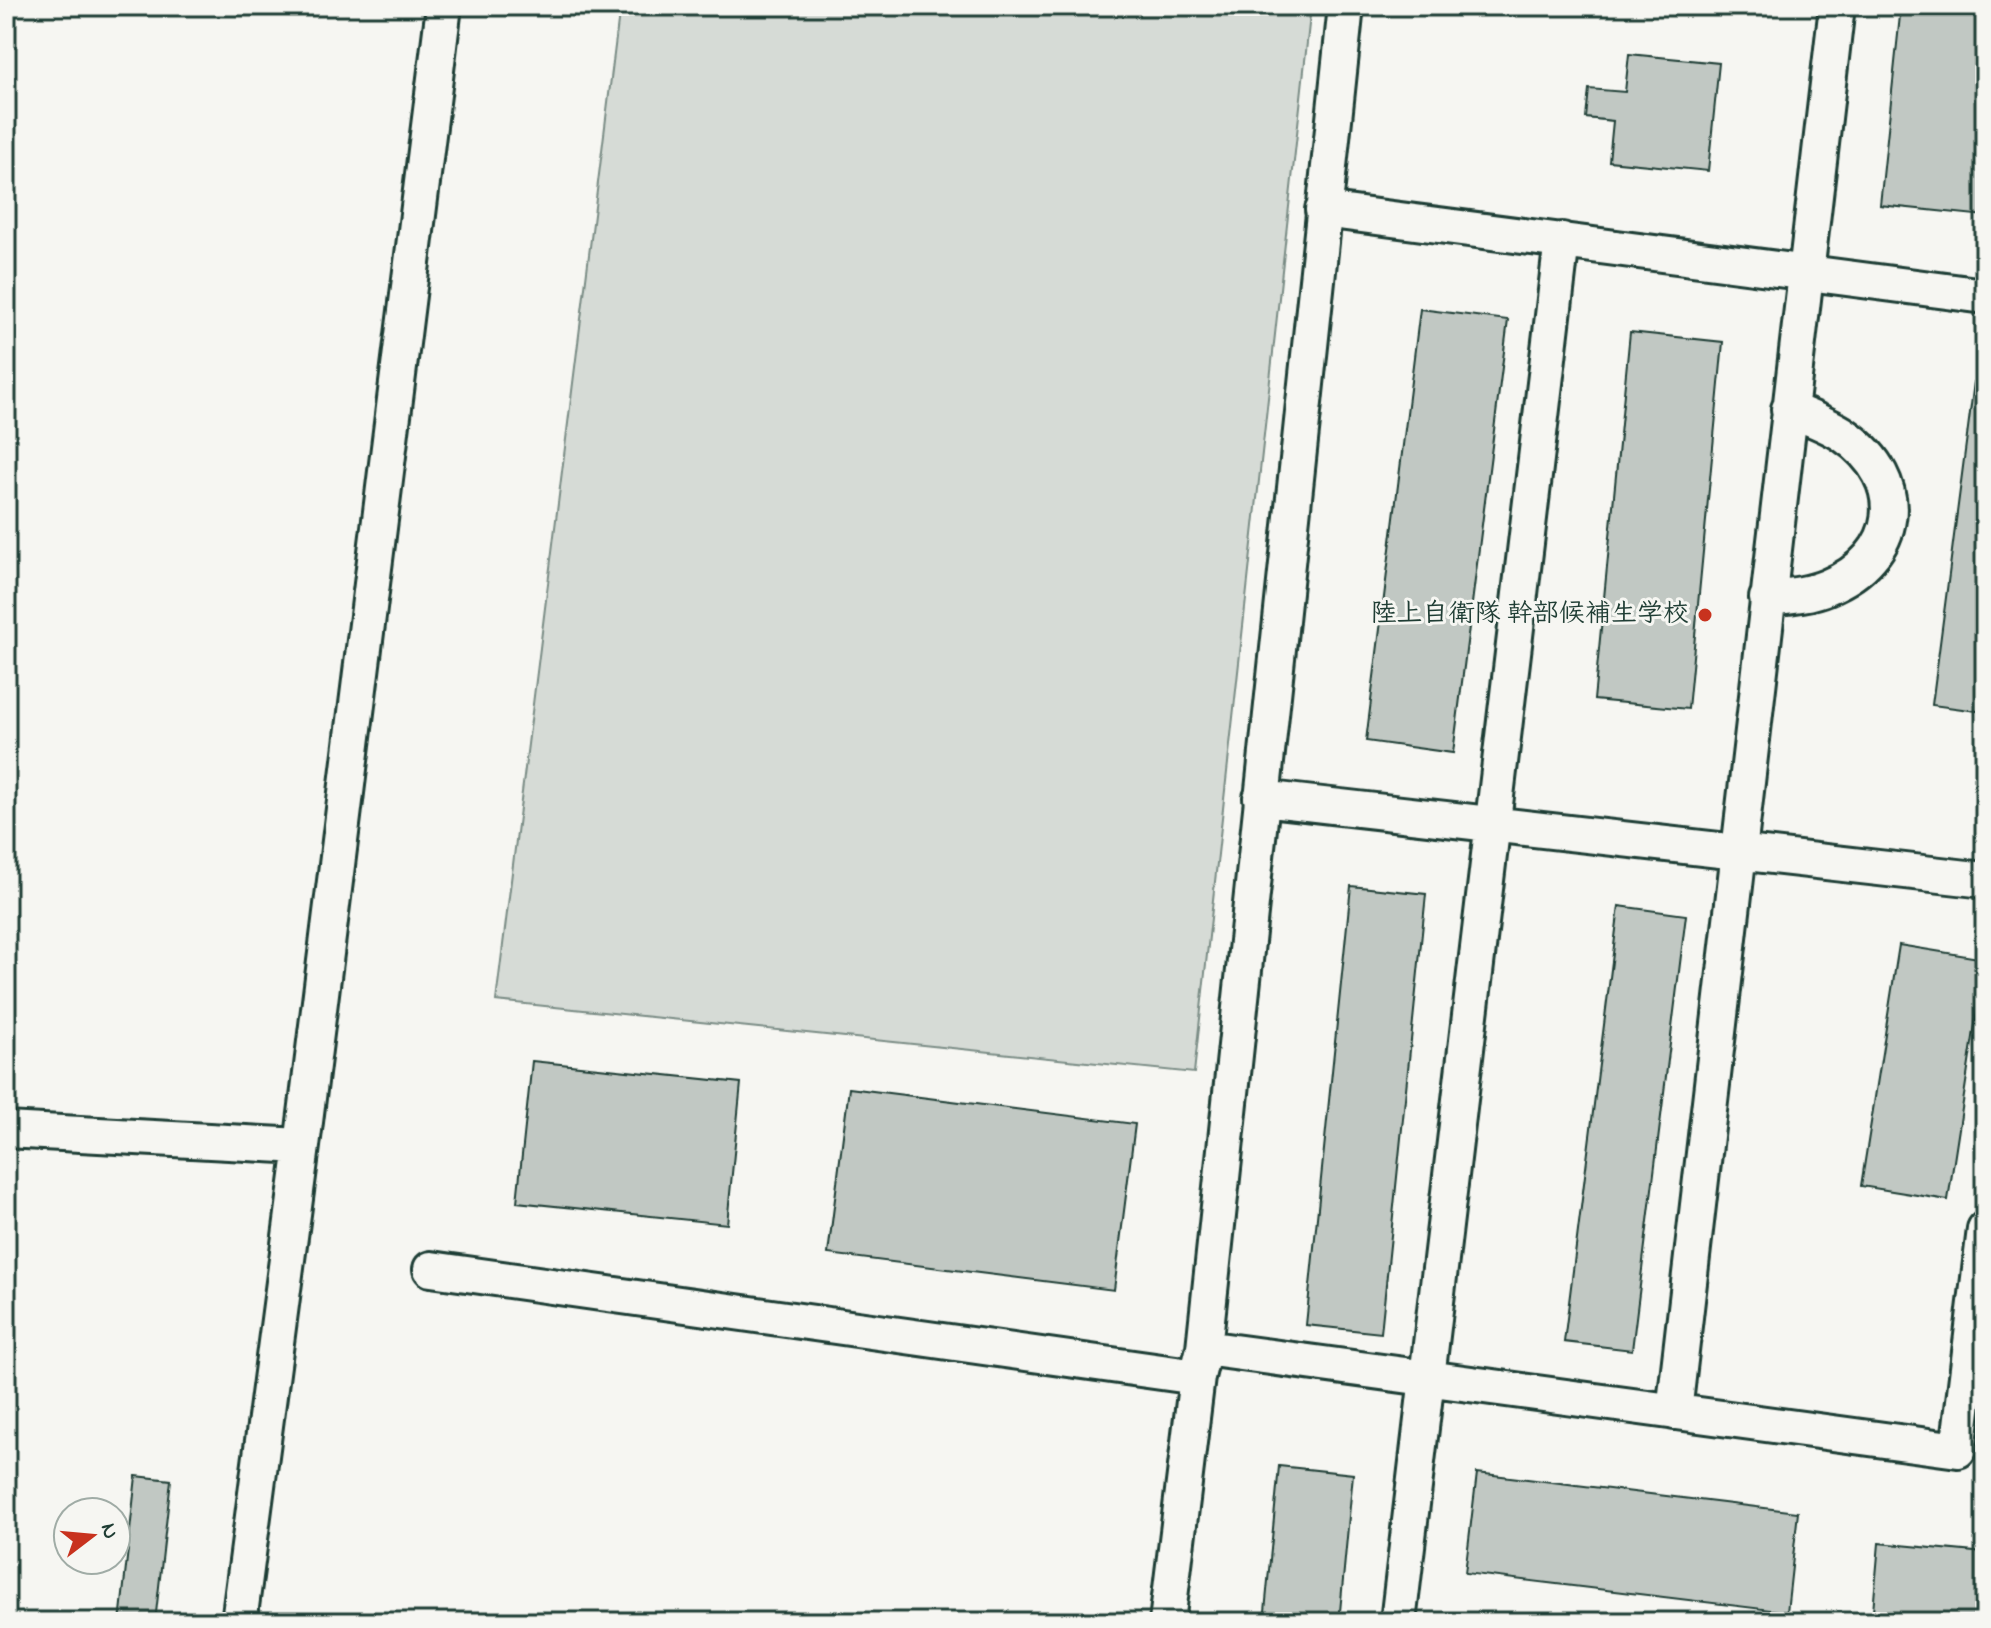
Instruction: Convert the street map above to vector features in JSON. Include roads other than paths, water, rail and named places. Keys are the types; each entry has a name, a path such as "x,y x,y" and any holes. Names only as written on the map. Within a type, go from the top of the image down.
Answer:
{"street":[{"path":"239,1622 302,1146 444,6"},
{"path":"1167,1622 1201,1362 1346,6"},
{"path":"1674,1412 1837,6"},
{"path":"1323,210 1985,296"},
{"path":"1398,1622 1562,240"},
{"path":"1767,598 1812,592 1853,573 1874,555 1886,531 1892,508 1871,458 1844,434 1789,409"},
{"path":"1261,798 1985,880"},
{"path":"6,1130 302,1146"},
{"path":"431,1269 1201,1362 1428,1378 1958,1450 1985,1229"}],"place":[{"name":"陸上自衛隊 幹部候補生学校","path":"1705,615"}]}
